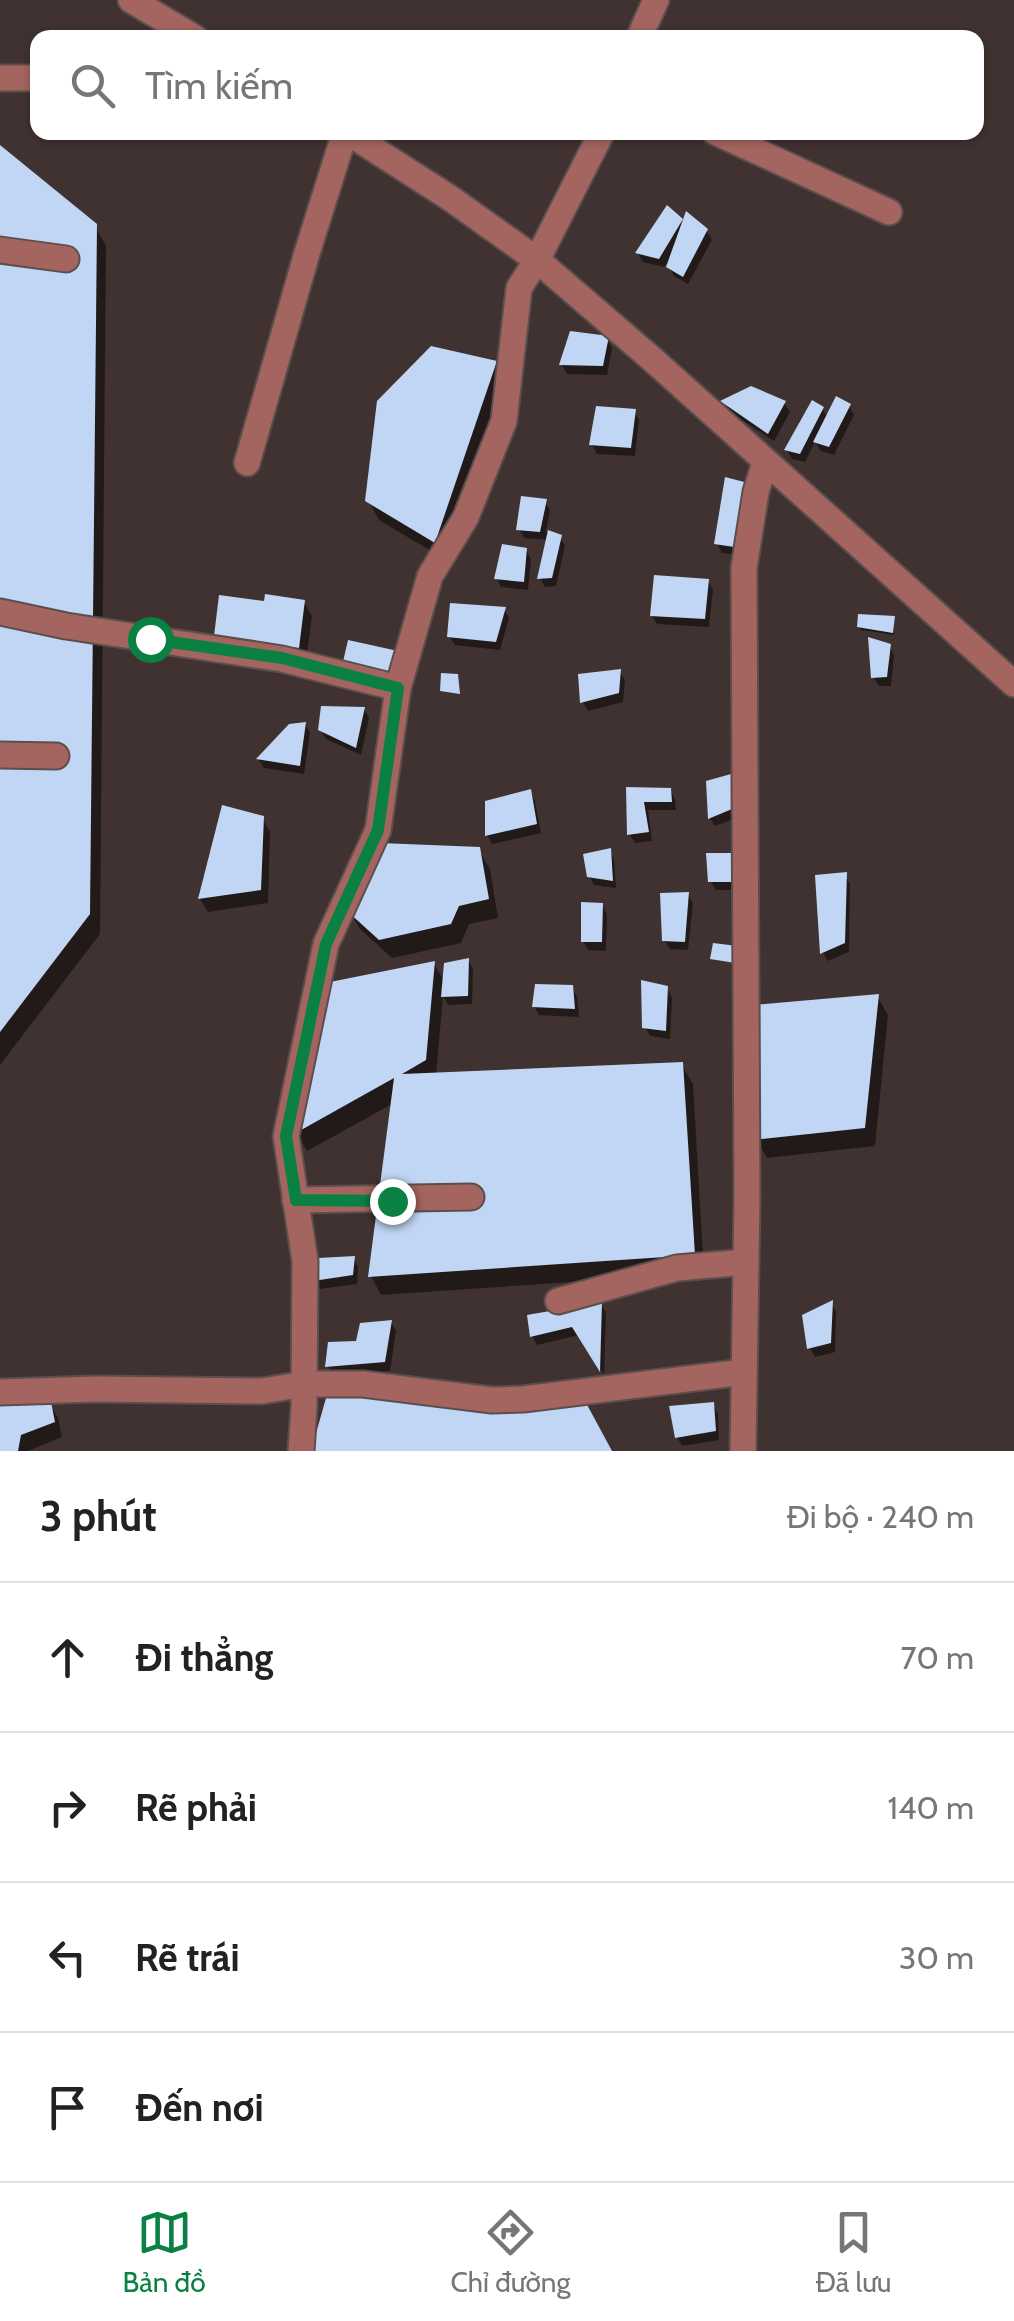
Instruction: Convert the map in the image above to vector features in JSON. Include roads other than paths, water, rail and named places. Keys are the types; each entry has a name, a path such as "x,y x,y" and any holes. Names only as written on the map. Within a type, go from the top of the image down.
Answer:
{"street":[{"path":"131,0 182,30"},
{"path":"643,30 656,0"},
{"path":"0,78 30,78"},
{"path":"247,463 343,140"},
{"path":"359,140 537,260 1014,684"},
{"path":"301,1451 305,1261 286,1136 326,944 378,830 398,688 430,576 466,517 504,420 518,288 537,260 598,140"},
{"path":"732,140 888,212"},
{"path":"0,250 66,259"},
{"path":"743,1451 744,568 756,492 766,462"},
{"path":"0,612 66,626 282,658 398,688"},
{"path":"0,755 56,756"},
{"path":"296,1200 471,1197"},
{"path":"558,1302 677,1268 746,1262"},
{"path":"0,1392 262,1391 304,1384 363,1384 492,1400 523,1400 744,1372"}]}
